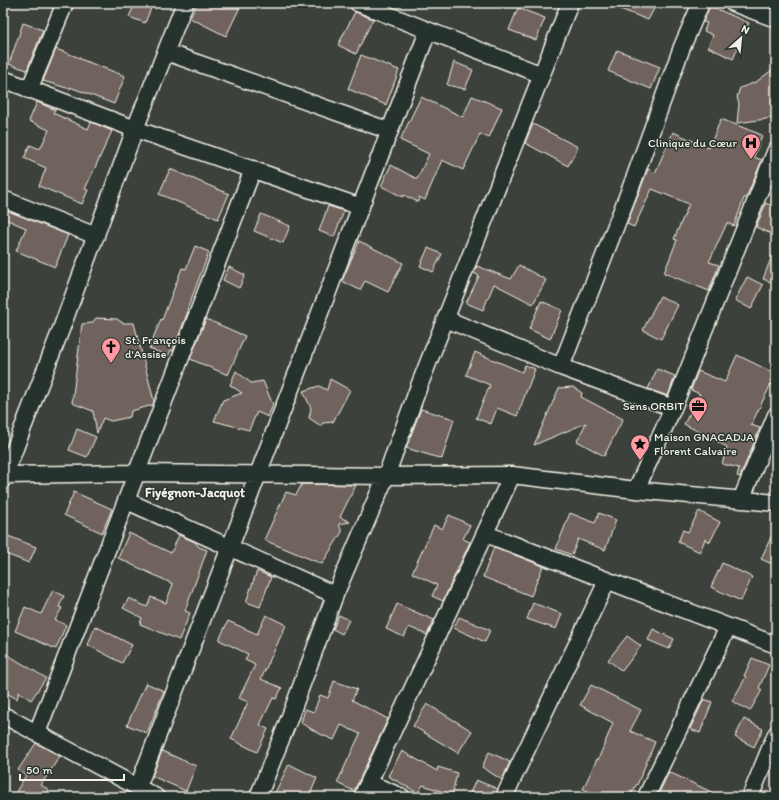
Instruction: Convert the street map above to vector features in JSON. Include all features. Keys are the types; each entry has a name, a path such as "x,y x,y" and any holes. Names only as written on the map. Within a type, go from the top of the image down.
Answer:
{"street":[{"path":"29,90 65,3"},
{"path":"185,3 4,477 138,473 386,476 512,475 636,490 776,503"},
{"path":"358,3 542,75"},
{"path":"258,797 335,595 386,476 570,3"},
{"path":"561,366 634,179 682,47 701,3"},
{"path":"733,3 776,19"},
{"path":"138,787 428,31"},
{"path":"166,52 390,131"},
{"path":"3,80 136,129 361,207"},
{"path":"636,490 673,408 776,150"},
{"path":"37,733 138,473 253,169"},
{"path":"3,199 96,236"},
{"path":"446,320 561,366 673,408"},
{"path":"740,500 776,415"},
{"path":"402,797 366,790 486,534 512,475"},
{"path":"127,501 335,595"},
{"path":"486,534 776,645"},
{"path":"504,797 607,581"},
{"path":"646,797 728,627"},
{"path":"3,715 156,797"},
{"path":"750,797 776,734"}],"building":[{"path":"135,3 153,3 145,23 129,17"},
{"path":"197,3 242,3 226,36 190,18"},
{"path":"605,3 657,3 648,20"},
{"path":"710,6 749,23 733,59 708,47 713,35 704,31 707,23 703,22"},
{"path":"518,8 545,18 536,40 509,30"},
{"path":"355,12 373,19 356,54 338,45"},
{"path":"23,23 43,30 27,70 9,64"},
{"path":"56,49 125,76 114,104 70,87 70,89 43,81"},
{"path":"617,50 660,67 651,89 608,71"},
{"path":"361,55 399,70 386,105 348,89"},
{"path":"454,62 473,70 465,89 447,85"},
{"path":"776,67 776,114 773,118 737,123 739,104 737,97 740,88 756,82"},
{"path":"472,96 502,108 489,138 480,134 463,170 442,160 425,200 419,197 418,202 404,195 403,197 381,186 391,165 417,179 429,154 400,140 421,97 463,117"},
{"path":"37,102 55,110 53,113 88,129 91,122 112,131 85,189 88,190 82,204 39,186 46,168 24,158 30,145 40,149 49,130 29,121"},
{"path":"721,119 762,135 754,157 762,160 746,198 744,198 734,226 727,223 709,262 719,265 709,291 664,273 677,240 674,239 689,204 652,189 634,227 627,224 648,169 655,173 673,132 709,148"},
{"path":"533,124 578,147 568,166 525,143"},
{"path":"170,169 229,194 218,219 159,194"},
{"path":"766,203 776,208 776,236 756,227"},
{"path":"328,206 344,211 334,237 319,231"},
{"path":"3,209 68,235 55,267 16,251 26,228 3,218"},
{"path":"261,214 290,226 283,243 254,231"},
{"path":"359,241 403,263 388,292 365,281 360,290 342,281"},
{"path":"195,246 209,252 173,351 171,350 168,356 149,348 161,319 162,320 182,268 186,269"},
{"path":"428,248 442,254 433,272 420,266"},
{"path":"775,248 776,249 776,284 763,279"},
{"path":"519,265 546,280 533,304 494,284 483,310 466,303 479,276 474,273 477,266 511,279"},
{"path":"229,267 245,275 239,288 223,280"},
{"path":"747,277 763,285 751,309 735,300"},
{"path":"660,296 678,305 661,339 643,330"},
{"path":"541,301 562,310 550,339 529,329"},
{"name":"St. François d'Assise","path":"96,318 117,319 123,323 134,323 154,401 153,405 131,411 130,417 111,421 103,418 97,433 93,411 72,403 82,324 92,323"},
{"path":"206,319 245,336 228,375 190,359"},
{"path":"475,352 522,372 525,365 535,369 517,416 497,408 491,424 476,418 490,385 466,375"},
{"path":"737,355 776,374 776,387 771,384 751,425 760,428 740,477 737,476 739,468 722,464 727,447 684,424 700,394 691,390 698,371 725,382"},
{"path":"657,369 675,376 668,396 648,389"},
{"path":"236,371 251,383 263,381 273,405 268,417 257,412 249,430 214,421 223,400 242,393 230,385"},
{"path":"330,379 350,390 333,422 323,423 321,426 309,418 311,408 303,391 319,386 327,390"},
{"path":"573,387 582,393 581,397 623,419 604,456 577,441 586,423 534,445 559,388"},
{"path":"421,409 454,419 442,459 406,448"},
{"path":"77,429 96,437 87,457 69,450"},
{"path":"302,484 356,485 340,517 350,522 339,524 342,532 322,564 264,540 286,492 296,495"},
{"path":"74,492 112,509 102,533 64,515"},
{"path":"699,511 720,522 710,542 705,539 700,552 678,542 683,530 688,532"},
{"path":"570,513 595,523 599,513 616,520 605,550 578,539 572,555 556,549"},
{"path":"449,515 470,525 463,539 470,542 443,601 432,596 437,585 412,573 434,525 442,529"},
{"path":"776,526 776,566 761,559"},
{"path":"129,533 171,553 179,535 195,542 199,547 207,550 185,611 190,613 179,640 140,624 142,618 123,608 129,598 147,607 151,597 166,603 173,584 118,558"},
{"path":"3,534 36,547 29,563 3,553"},
{"path":"494,547 543,566 531,596 483,577"},
{"path":"722,563 752,577 741,601 711,587"},
{"path":"257,571 271,577 260,607 246,602"},
{"path":"53,590 64,596 59,607 62,608 55,620 66,625 56,649 15,631 25,607 41,614"},
{"path":"533,603 562,614 556,629 527,619"},
{"path":"397,604 434,620 427,635 409,627 404,637 386,629"},
{"path":"266,615 286,625 261,679 282,688 276,699 273,698 260,725 268,729 257,752 231,739 248,702 239,698 255,665 245,660 248,654 219,640 228,621 257,634"},
{"path":"339,615 349,620 342,634 333,629"},
{"path":"459,617 490,630 485,642 454,628"},
{"path":"95,626 132,645 122,663 88,645"},
{"path":"653,629 674,639 669,649 648,640"},
{"path":"627,636 641,646 622,671 608,660"},
{"path":"3,652 46,678 31,700 19,692 17,699 3,691"},
{"path":"752,658 769,665 759,688 762,690 750,711 732,701 746,677 744,676"},
{"path":"334,681 357,689 352,700 388,719 354,791 337,783 360,734 341,725 334,740 301,723 305,709 314,712 320,695 328,698"},
{"path":"146,683 164,691 147,733 127,725"},
{"path":"591,685 641,710 630,731 655,742 637,785 630,797 601,797 583,789 597,759 598,760 613,723 580,705"},
{"path":"704,699 712,702 700,733 690,729"},
{"path":"427,704 472,731 458,753 413,726"},
{"path":"744,719 763,729 754,747 735,737"},
{"path":"36,743 60,756 41,785 49,790 45,797 13,797 26,775 18,770"},
{"path":"162,751 196,766 186,791 152,776"},
{"path":"402,751 437,771 438,767 457,773 452,795 423,785 418,793 388,776"},
{"path":"489,752 510,762 502,780 482,767"},
{"path":"289,764 317,778 309,797 273,797"},
{"path":"669,772 722,797 662,797 658,795"},
{"path":"476,780 498,789 495,797 468,797"}],"place":[{"name":"Clinique du Cœur","path":"751,160"},
{"name":"St. François d'Assise","path":"111,364"},
{"name":"Sens ORBIT","path":"698,423"},
{"name":"Maison GNACADJA Florent Calvaire","path":"640,461"}],"district":[{"name":"Fiyégnon-Jacquot","path":"195,492"}]}
